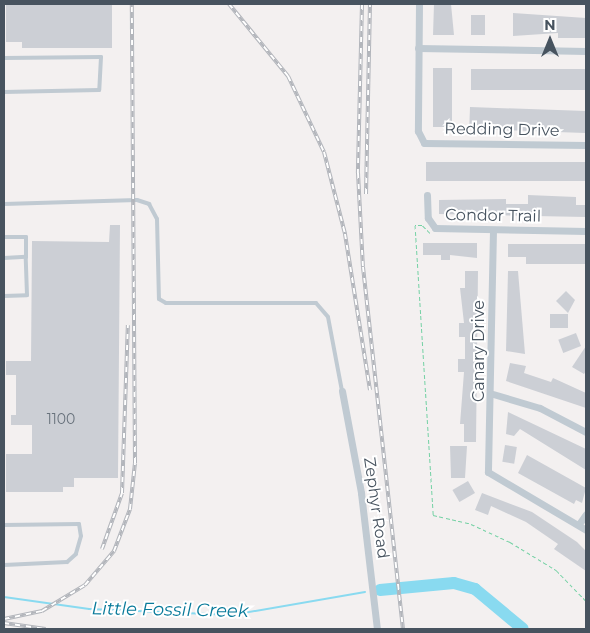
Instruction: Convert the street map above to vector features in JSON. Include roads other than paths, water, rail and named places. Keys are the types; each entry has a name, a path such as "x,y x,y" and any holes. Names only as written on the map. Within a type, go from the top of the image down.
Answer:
{"street":[{"path":"419,4 418,48 586,51"},
{"name":"Redding Drive","path":"418,48 419,137 424,143 586,145"},
{"name":"Condor Trail","path":"427,195 432,227 586,231"},
{"name":"Canary Drive","path":"494,230 493,394 488,472 578,524"},
{"name":"Zephyr Road","path":"342,391 361,492 377,629"},
{"path":"493,394 540,408 586,432"},
{"path":"586,514 578,524 586,530"}],"lane":[{"path":"4,58 101,57 99,90 4,92"},
{"path":"4,204 137,200 149,204 158,219 159,299 166,303 316,303 328,317 342,391"},
{"path":"4,296 26,295 26,237 5,237"},
{"path":"4,258 26,258"},
{"path":"4,524 79,524 81,536 76,554 67,562 4,566"}],"waterway":[{"name":"Little Fossil Creek","path":"380,590 454,583 475,589 523,629"},
{"name":"Little Fossil Creek","path":"4,597 89,609 232,615 365,592"}],"railway":[{"path":"4,619 42,611 85,585 114,551 130,509 135,463 132,4"},
{"path":"229,4 288,76 324,152 345,234 370,390"},
{"path":"362,4 358,173 363,267 403,629"},
{"path":"366,194 370,4"},
{"path":"102,549 122,493 128,325"},
{"path":"4,623 46,629"}]}
